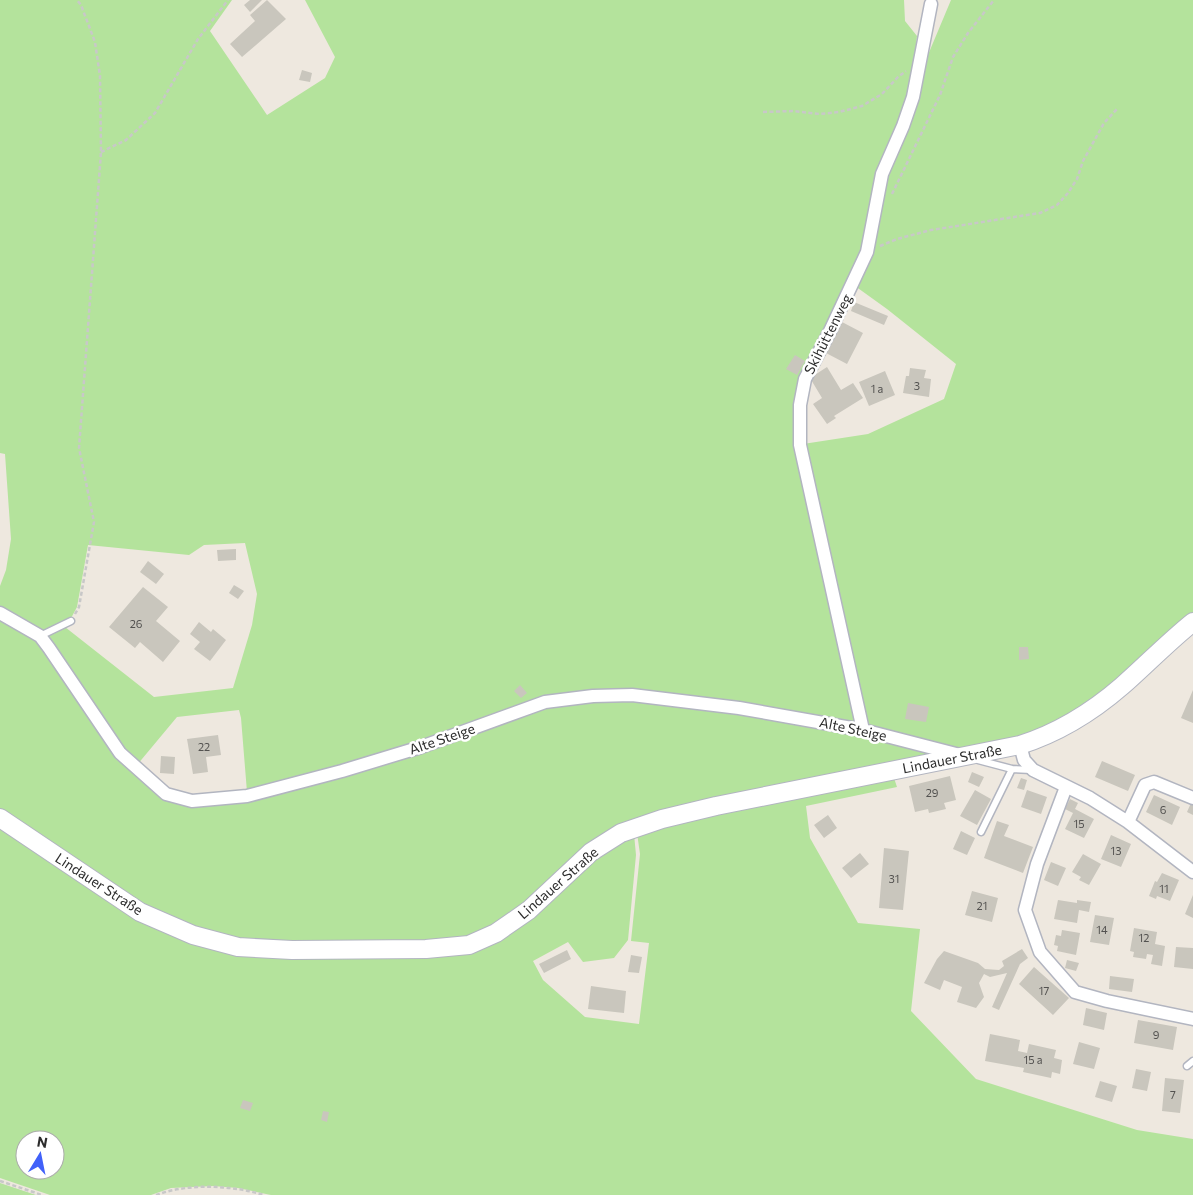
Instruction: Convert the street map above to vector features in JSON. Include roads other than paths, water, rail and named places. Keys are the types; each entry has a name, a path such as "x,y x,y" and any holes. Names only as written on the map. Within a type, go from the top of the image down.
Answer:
{"main road":[{"name":"Lindauer Straße","path":"0,818 140,912 193,935 238,947 292,950 426,949 469,945 496,934 529,910 592,852 621,833 662,819 716,806 1020,745 1045,737 1086,714 1121,687 1176,635 1193,622"}],"street":[{"name":"Skihüttenweg","path":"863,730 800,445 800,405 805,379 867,252 882,174 903,126 913,97 931,4"},
{"name":"Alte Steige","path":"0,612 40,636 120,753 166,794 192,801 247,796 342,771 421,747 545,702 593,696 632,695 739,708 863,730 965,756"},
{"path":"1020,745 1024,760 1033,770 1090,798 1128,822 1193,872"},
{"path":"1128,822 1145,785 1154,782 1193,798"},
{"path":"1066,787 1037,864 1025,910 1040,952 1075,992 1107,1002 1193,1019"}],"lane":[{"path":"40,636 71,621"},
{"path":"965,756 1012,769 1033,770"},
{"path":"981,832 1012,769"}]}
